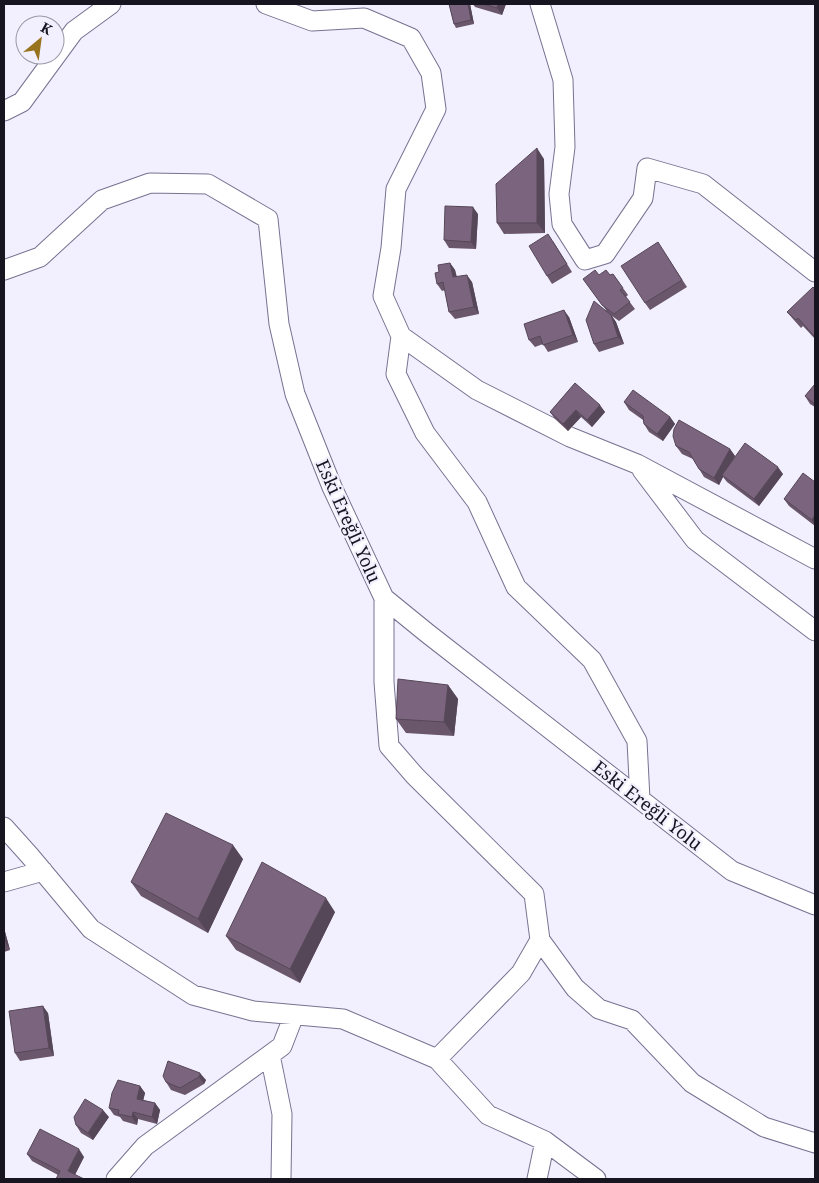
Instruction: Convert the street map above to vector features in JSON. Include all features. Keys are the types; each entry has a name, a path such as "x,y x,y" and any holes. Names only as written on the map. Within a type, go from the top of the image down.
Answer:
{"street":[{"path":"4,111 22,102 74,32 111,4"},
{"path":"266,4 312,21 364,18 411,38 431,73 436,109 396,189 391,248 382,296 401,336 478,390 570,437 637,464 815,559"},
{"path":"540,4 563,80 565,147 559,194 562,224 584,260 605,254 643,198 647,168 703,184 815,272"},
{"name":"Eski Ereğli Yolu","path":"4,270 40,257 102,200 150,183 208,184 268,219 279,324 295,394 332,487 384,598 426,633 732,871 815,904"},
{"path":"401,336 396,374 425,433 477,502 516,587 592,660 637,741 640,799"},
{"path":"637,464 695,540 815,631"},
{"path":"384,598 384,682 390,746 415,776 534,894 540,940 575,988 599,1009 632,1020 692,1083 764,1127 815,1143"},
{"path":"4,828 92,929 193,996 253,1011 343,1019 437,1059 488,1115 544,1141 596,1179"},
{"path":"4,882 43,872"},
{"path":"437,1059 522,973 540,940"},
{"path":"116,1179 145,1146 282,1046 294,1015"},
{"path":"270,1054 282,1114 281,1179"},
{"path":"537,1179 544,1141"}],"building":[{"path":"449,4 468,4 471,20 454,24"},
{"path":"483,4 498,4 497,8"},
{"path":"537,148 537,223 497,223 496,184"},
{"path":"445,206 473,207 471,242 444,240"},
{"path":"548,234 567,264 547,276 529,246"},
{"path":"658,242 682,280 645,303 621,266"},
{"path":"450,263 453,277 467,275 474,307 449,312 443,282 437,284 435,273 439,272 438,265"},
{"path":"595,270 599,275 606,270 610,275 613,274 623,288 620,290 630,302 614,314 602,305 583,279"},
{"path":"813,287 815,289 815,337 798,318 796,320 787,312"},
{"path":"594,301 611,315 618,337 594,344 586,320"},
{"path":"564,310 573,335 543,345 540,336 529,340 524,324"},
{"path":"575,383 600,405 587,420 576,410 563,424 550,412"},
{"path":"815,384 815,404 805,396"},
{"path":"633,390 670,417 657,434 644,424 643,416 624,402"},
{"path":"679,420 730,449 714,478 699,469 689,452 676,446 673,436 674,429"},
{"path":"745,443 778,467 754,499 722,475"},
{"path":"803,473 815,482 815,515 812,520 784,499"},
{"path":"398,679 448,685 444,722 396,719"},
{"path":"166,813 233,845 198,919 131,882"},
{"path":"262,862 326,898 290,969 226,936"},
{"path":"43,1006 49,1048 15,1053 9,1011"},
{"path":"168,1061 200,1073 199,1077 180,1088 166,1082 163,1076"},
{"path":"118,1080 140,1086 137,1099 155,1103 152,1117 133,1112 132,1117 118,1114 119,1110 109,1108 112,1093"},
{"path":"85,1099 103,1110 88,1133 76,1125 74,1117"},
{"path":"40,1129 79,1149 68,1171 84,1179 56,1179 60,1171 27,1154"}]}
